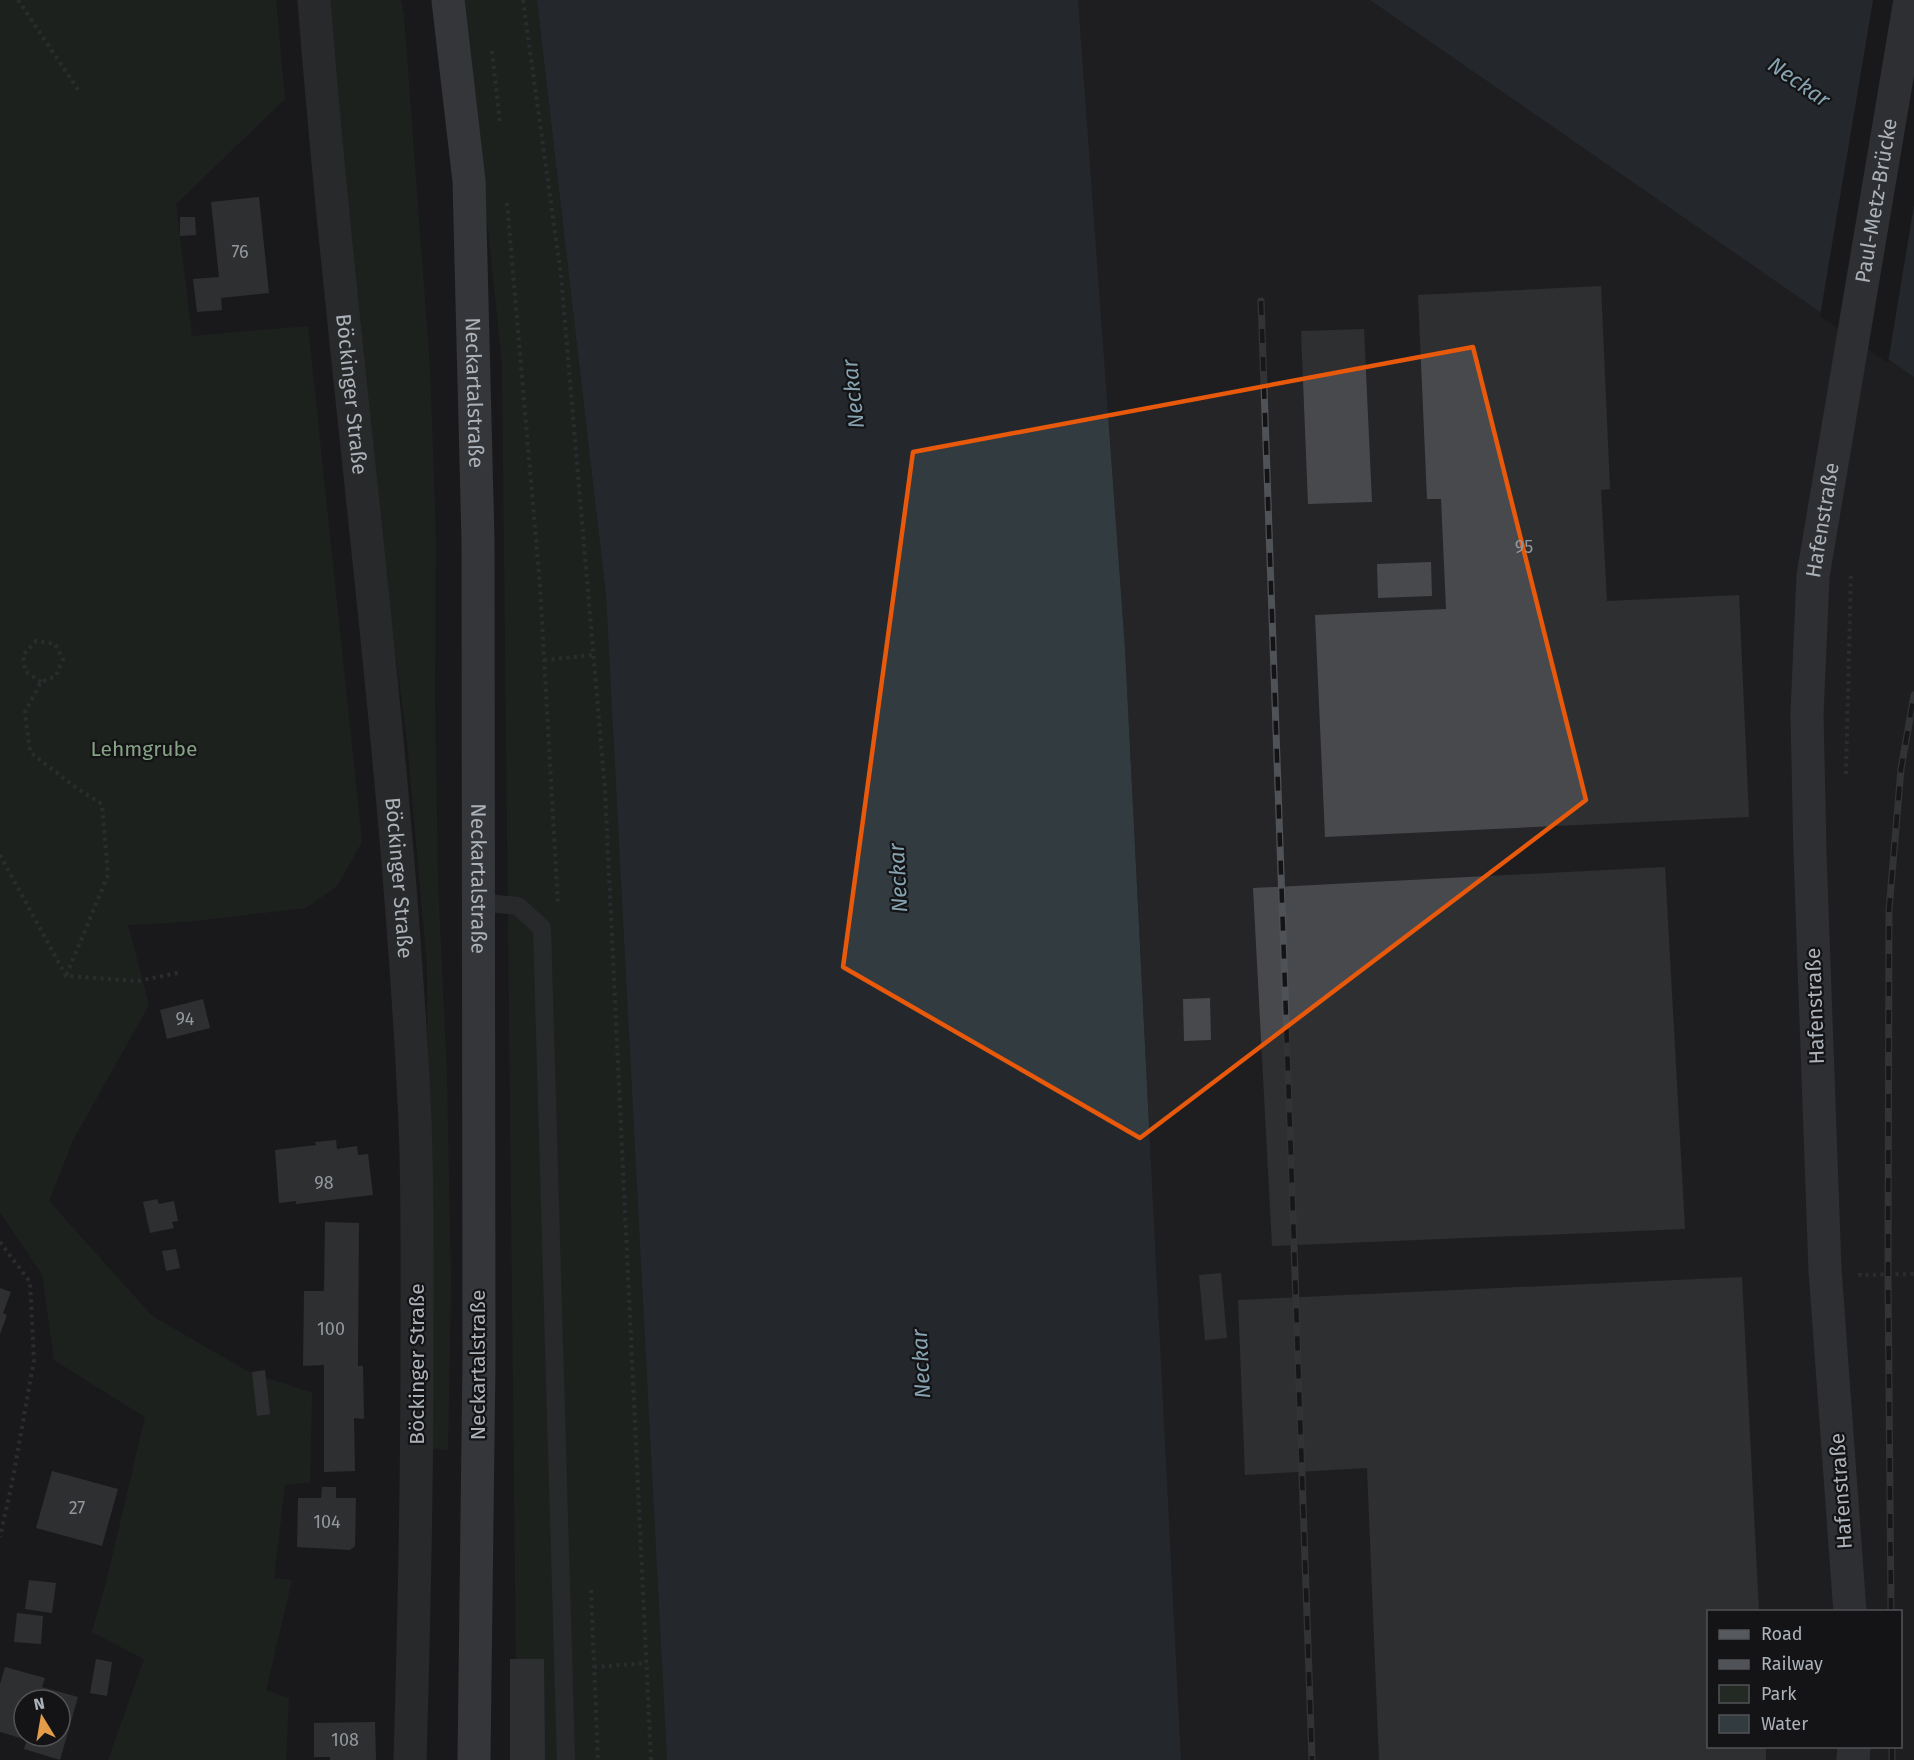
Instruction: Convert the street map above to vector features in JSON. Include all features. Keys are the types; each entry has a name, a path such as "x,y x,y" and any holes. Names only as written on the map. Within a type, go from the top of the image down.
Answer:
{"main road":[{"name":"Neckartalstraße","path":"448,0 470,181 478,541 479,1359 474,1760"},
{"name":"Paul-Metz-Brücke","path":"1842,401 1910,0"},
{"name":"Hafenstraße","path":"1842,401 1813,576 1807,714 1825,1270 1850,1610"}],"street":[{"name":"Böckinger Straße","path":"314,0 326,147 398,856 415,1121 416,1533 410,1760"}],"lane":[{"path":"478,902 518,906 542,928 566,1760"}],"path":[{"path":"18,0 79,91"},
{"path":"523,0 561,276 605,790 651,1760"},
{"path":"490,42 501,132"},
{"path":"506,192 540,586 558,910"},
{"path":"1846,782 1852,561"},
{"path":"40,682 25,672 23,655 36,640 55,644 63,659 56,676 40,682 25,712 30,752 75,787 102,804 108,875 66,976"},
{"path":"544,660 593,655"},
{"path":"0,855 66,976"},
{"path":"66,976 138,981 182,972"},
{"path":"0,1242 30,1282 34,1360 0,1537"},
{"path":"1860,1265 1860,1275 1914,1274"},
{"path":"591,1585 598,1760"},
{"path":"594,1667 647,1664"}],"highlighted area":[{"path":"1473,347 1586,800 1140,1138 843,967 913,452"}],"shaded area":[{"path":"1078,0 1370,0 1914,377 1914,1760 1181,1760 1125,648"}],"green space":[{"name":"Lehmgrube","path":"0,0 276,0 285,99 176,204 192,336 308,326 362,842 337,886 306,908 185,922 128,925 149,1005 73,1140 49,1201 152,1316 249,1372 312,1393 310,1482 285,1485 274,1578 292,1580 266,1690 289,1698 286,1760 108,1760 144,1659 92,1632 106,1583 145,1417 54,1360 42,1274 0,1212"},
{"path":"330,0 401,0 404,16 430,369 436,538 435,696 438,883 447,1078 451,1283 448,1450 430,1448 427,965 407,741 376,503 347,222"},
{"path":"464,0 537,0 606,595 667,1760 517,1760 502,363"}],"water":[{"name":"Neckar","path":"537,0 1078,0 1125,648 1181,1760 667,1760 606,595"},
{"name":"Neckar","path":"1370,0 1914,0 1914,377"}],"pier":[{"path":"1873,0 1914,0 1914,205 1888,363 1820,316"}],"building":[{"path":"259,197 269,293 221,298 222,310 197,312 193,279 219,277 211,202"},
{"path":"180,217 195,217 196,235 180,236"},
{"path":"1601,286 1610,489 1601,490 1607,601 1739,595 1749,817 1325,837 1315,615 1446,609 1441,499 1427,499 1418,295"},
{"path":"1364,329 1372,502 1308,504 1301,331"},
{"path":"1431,562 1432,596 1378,598 1377,564"},
{"path":"1665,867 1685,1229 1272,1246 1253,888"},
{"path":"1210,998 1211,1040 1184,1041 1183,999"},
{"path":"203,999 210,1028 167,1039 160,1010"},
{"path":"336,1140 337,1149 357,1146 358,1155 368,1154 373,1195 296,1204 296,1201 279,1203 275,1150"},
{"path":"157,1199 159,1204 174,1201 178,1221 172,1222 174,1228 150,1233 143,1202"},
{"path":"325,1222 359,1223 358,1366 363,1366 364,1419 354,1418 355,1471 324,1472 324,1365 303,1366 304,1291 324,1291"},
{"path":"176,1249 180,1268 166,1271 162,1251"},
{"path":"1221,1273 1227,1338 1205,1340 1199,1275"},
{"path":"1742,1277 1759,1610 1707,1610 1707,1748 1766,1748 1766,1760 1379,1760 1367,1468 1245,1475 1238,1300"},
{"path":"0,1288 11,1292 3,1313 7,1315 0,1334"},
{"path":"265,1370 270,1414 257,1416 252,1372"},
{"path":"52,1471 118,1489 102,1546 36,1528"},
{"path":"322,1487 336,1487 336,1498 356,1498 355,1546 350,1550 297,1547 298,1498 321,1498"},
{"path":"29,1580 56,1583 52,1613 25,1609"},
{"path":"17,1613 43,1616 41,1644 14,1642"},
{"path":"96,1659 112,1662 107,1696 90,1693"},
{"path":"510,1659 544,1659 545,1760 510,1760"},
{"path":"5,1667 45,1678 42,1687 46,1688 12,1688 12,1736 0,1732 0,1684"},
{"path":"72,1695 78,1697 72,1718"},
{"path":"375,1722 376,1760 330,1760 330,1757 314,1757 314,1723"},
{"path":"24,1748 63,1748 60,1760"}],"railway":[{"path":"1261,301 1312,1760"},
{"path":"1891,1610 1888,1274 1889,910 1901,769 1914,695"},
{"path":"1892,1748 1892,1760"}]}
